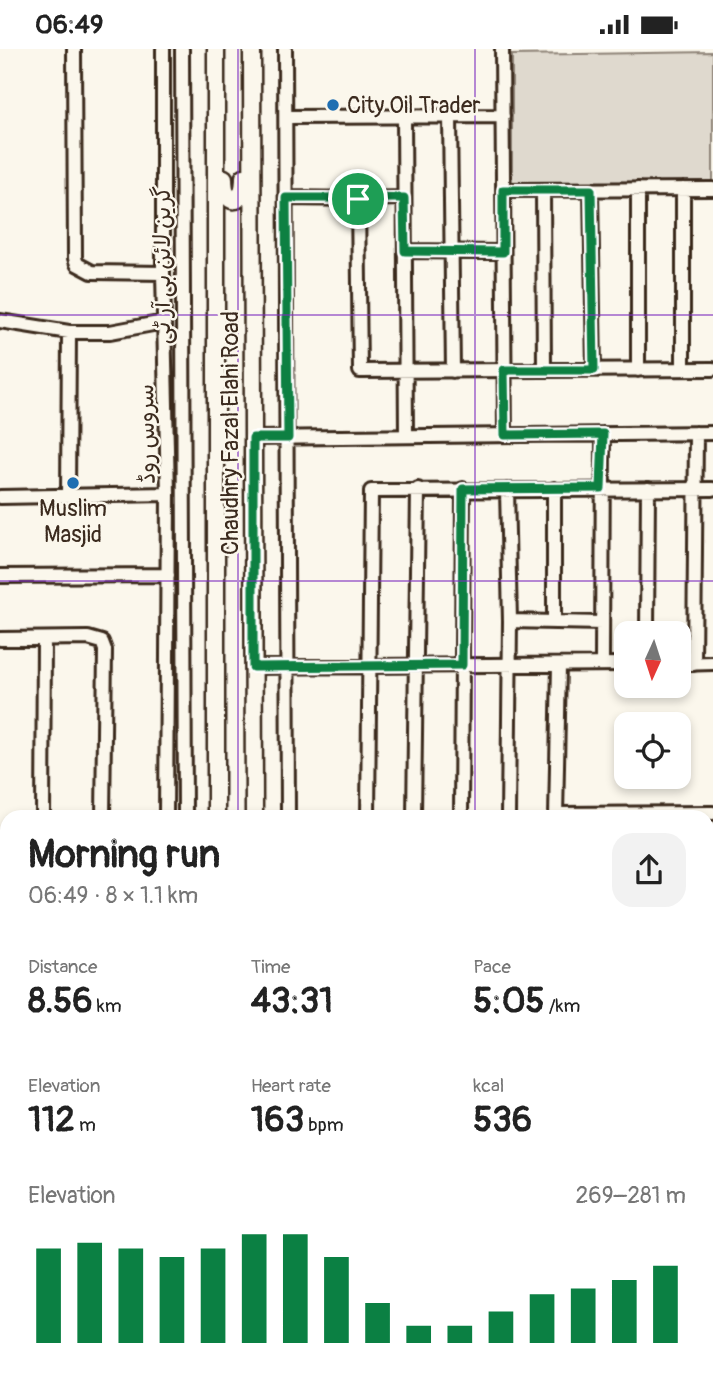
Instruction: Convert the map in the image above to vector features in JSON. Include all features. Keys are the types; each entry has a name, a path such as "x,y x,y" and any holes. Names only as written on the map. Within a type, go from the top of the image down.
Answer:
{"main road":[{"name":"Chaudhry Fazal Elahi Road","path":"216,49 216,810"},
{"path":"222,49 224,187 227,196 235,199 241,197 244,192 245,49"},
{"name":"Chaudhry Fazal Elahi Road","path":"252,49 254,810"}],"street":[{"path":"74,49 75,258 78,264 92,272 163,273"},
{"name":"سروس روڈ","path":"163,49 163,273 168,494 166,810"},
{"name":"گرین لائن بی آر ٹی","path":"182,49 185,810"},
{"path":"285,49 288,810"},
{"path":"502,49 505,435"},
{"path":"450,116 453,371"},
{"path":"286,117 503,116"},
{"path":"404,117 405,436"},
{"path":"683,189 683,369"},
{"path":"503,190 713,189"},
{"path":"543,190 544,370"},
{"path":"591,190 594,370"},
{"path":"638,190 638,370"},
{"path":"286,198 404,198"},
{"path":"358,199 360,371 713,369"},
{"path":"405,251 503,252"},
{"path":"0,321 69,331 110,332 164,322"},
{"path":"68,496 69,331"},
{"path":"696,433 694,664 713,663"},
{"path":"253,438 713,433"},
{"path":"601,664 603,434"},
{"path":"414,810 418,489"},
{"path":"461,810 463,489"},
{"path":"554,489 554,622"},
{"path":"647,621 648,489"},
{"path":"368,810 371,491 713,489"},
{"path":"507,490 510,621 508,810"},
{"path":"0,497 168,494"},
{"path":"0,576 168,575"},
{"path":"510,621 601,622"},
{"path":"0,639 88,638 102,642 105,650 103,810"},
{"path":"43,810 44,639"},
{"path":"253,667 614,664"},
{"path":"556,810 559,665"}],"shaded area":[{"path":"713,52 713,184 512,183 512,55"}],"place":[{"name":"City Oil Trader","path":"333,105"},
{"name":"Muslim Masjid","path":"73,483"}],"route":[{"path":"503,190 591,190 594,370 504,370 505,435 603,434 601,488 463,489 462,665 253,667 253,438 288,438 286,198 358,199 404,198 405,251 503,252 503,190"}]}
